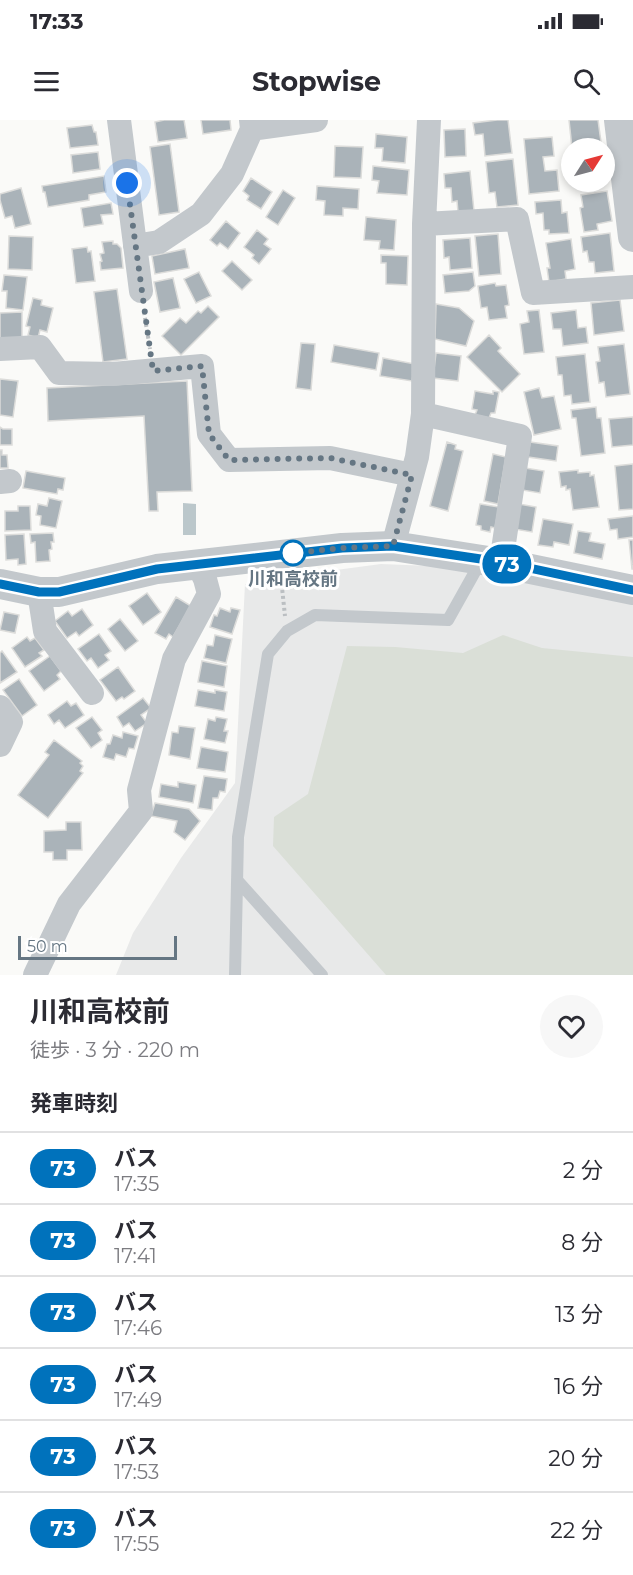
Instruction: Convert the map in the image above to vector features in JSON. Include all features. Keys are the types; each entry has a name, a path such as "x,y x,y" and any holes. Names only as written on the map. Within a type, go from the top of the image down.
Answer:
{"street":[{"path":"118,120 141,291"},
{"path":"135,246 159,242 201,214 232,174 252,124 316,120"},
{"path":"393,546 417,457 423,414 424,224 429,120"},
{"path":"619,120 633,237"},
{"path":"424,224 517,219 533,293 633,287"},
{"path":"0,349 40,347 59,373 113,374 202,366 209,434 229,460 330,458 412,475"},
{"path":"423,414 520,436 491,561"},
{"path":"0,584 39,592 59,592 157,569 342,548 393,546 491,561 633,590"},
{"path":"35,975 69,903 141,811 139,790 174,659 209,594 198,565"},
{"path":"39,592 45,631 92,693"},
{"path":"0,707 11,722 0,744"}],"lane":[{"path":"235,975 238,837 268,654 287,631 315,615 448,620 491,561"},
{"path":"237,880 322,975"}],"path":[{"path":"141,291 153,371"},
{"path":"280,575 287,631"}],"shaded area":[{"path":"183,503 196,504 196,535 183,535"},
{"path":"381,564 456,567 633,604 633,975 116,975 133,933 181,858 235,783 245,584"},
{"path":"503,635 542,648 633,657 633,975 386,975 273,846 274,817 308,794 347,646 395,647 463,653"}],"building":[{"path":"184,120 187,138 158,142 155,122"},
{"path":"201,120 230,120 231,130 203,134"},
{"path":"508,120 512,153 485,156 483,134 475,135 473,123"},
{"path":"569,120 598,120 600,138 571,138"},
{"path":"92,125 96,132 98,145 70,148 67,128"},
{"path":"465,129 466,156 445,157 444,130"},
{"path":"376,134 407,137 405,163 382,161 383,148 375,148"},
{"path":"552,137 554,156 543,157 545,171 557,170 559,191 529,194 524,139"},
{"path":"170,144 179,212 159,215 150,147"},
{"path":"335,146 363,147 361,178 334,177"},
{"path":"98,152 100,169 73,173 71,155"},
{"path":"513,159 518,205 497,207 495,192 489,193 486,162"},
{"path":"373,166 409,170 407,195 377,193 379,181 372,180"},
{"path":"470,171 474,211 458,212 457,201 452,202 451,188 445,188 444,174"},
{"path":"104,176 106,192 89,195 89,200 48,207 42,186"},
{"path":"251,178 272,192 261,209 247,200 249,196 243,191"},
{"path":"317,186 359,189 358,209 343,208 343,216 324,215 325,201 316,200"},
{"path":"21,188 31,224 15,228 12,216 5,218 0,194"},
{"path":"283,190 295,198 278,225 266,217"},
{"path":"607,192 612,221 597,224 598,230 584,232 580,208 583,207 581,195"},
{"path":"561,200 562,213 567,212 569,233 549,234 549,230 544,230 543,213 536,214 535,202"},
{"path":"111,203 113,214 101,215 103,224 84,227 81,208"},
{"path":"366,217 396,220 394,250 379,249 380,241 364,240"},
{"path":"226,221 240,233 228,249 220,243 217,246 210,240"},
{"path":"257,230 268,239 264,244 271,249 259,264 252,258 254,255 244,247"},
{"path":"610,233 614,271 595,273 594,262 589,262 587,251 583,252 581,237"},
{"path":"498,234 501,274 479,276 475,236"},
{"path":"9,236 33,237 32,270 8,269"},
{"path":"470,238 472,268 450,270 449,257 444,258 443,240"},
{"path":"571,239 575,269 565,271 566,279 549,282 547,268 550,268 546,243"},
{"path":"113,241 113,244 121,248 123,268 101,270 100,254 104,253 102,242"},
{"path":"87,247 88,252 91,251 95,281 76,283 72,249"},
{"path":"185,249 189,268 155,274 152,256"},
{"path":"381,255 408,256 407,285 386,284 386,263 381,263"},
{"path":"232,261 252,280 242,290 222,271"},
{"path":"199,272 211,296 196,303 184,279"},
{"path":"473,272 475,286 469,291 445,293 443,275"},
{"path":"4,275 27,277 23,310 6,308 7,291 2,291"},
{"path":"173,278 180,308 160,312 154,282"},
{"path":"495,283 496,286 506,285 509,305 505,306 507,318 489,320 487,307 481,308 478,286"},
{"path":"117,289 127,359 103,362 94,292"},
{"path":"33,298 42,300 41,305 53,308 47,332 40,330 38,338 28,335 30,327 26,326"},
{"path":"620,300 624,331 594,335 591,303"},
{"path":"436,304 459,308 474,321 466,346 435,339"},
{"path":"208,306 219,317 181,355 162,336 180,318 186,323 198,311 201,313"},
{"path":"539,310 544,352 524,354 520,324 529,322 527,311"},
{"path":"576,310 578,328 586,327 588,343 563,346 561,329 553,329 551,313"},
{"path":"22,312 22,342 0,342 0,313"},
{"path":"489,335 501,348 498,351 520,374 502,392 467,357"},
{"path":"301,343 315,344 311,390 296,388"},
{"path":"624,344 630,394 606,397 604,382 599,383 596,362 600,361 598,347"},
{"path":"334,345 379,353 376,370 331,362"},
{"path":"436,353 461,356 458,381 433,378"},
{"path":"585,354 590,402 572,404 571,395 564,396 562,375 558,375 556,357"},
{"path":"383,358 415,364 412,381 380,376"},
{"path":"0,379 18,381 13,417 0,415"},
{"path":"187,381 192,491 157,492 158,511 149,511 144,416 48,421 47,388"},
{"path":"539,388 542,398 554,396 561,429 534,435 524,392"},
{"path":"475,391 493,394 493,391 499,392 495,413 491,413 489,418 475,415 477,410 472,409"},
{"path":"596,407 597,418 601,418 605,453 581,456 576,418 572,418 571,410"},
{"path":"633,417 633,445 612,447 609,419"},
{"path":"0,427 12,429 12,445 0,445"},
{"path":"447,442 456,445 455,449 463,451 448,511 430,506"},
{"path":"530,442 558,446 556,461 528,457"},
{"path":"0,450 2,450 2,455 7,455 8,468 0,468"},
{"path":"493,454 506,457 498,504 484,501"},
{"path":"633,464 633,509 619,510 615,466"},
{"path":"525,468 544,471 540,493 522,490"},
{"path":"578,470 578,473 590,472 590,476 594,475 599,507 573,510 570,489 566,490 566,486 561,487 559,472"},
{"path":"26,471 65,478 63,490 58,489 57,494 23,488"},
{"path":"49,498 62,501 56,528 40,525 41,516 36,515 38,504 47,506"},
{"path":"480,504 499,507 495,528 491,527 490,532 481,530 481,526 476,525"},
{"path":"519,504 536,507 532,532 514,529"},
{"path":"18,506 30,506 31,530 5,531 5,511 18,511"},
{"path":"633,516 633,537 618,539 617,529 610,530 608,519"},
{"path":"543,519 573,524 569,545 554,542 553,547 538,545"},
{"path":"578,531 591,533 589,541 605,544 602,559 574,553"},
{"path":"53,533 54,542 51,542 52,549 49,550 50,561 36,562 35,542 31,543 30,534"},
{"path":"24,534 26,564 18,565 18,559 6,560 5,535"},
{"path":"629,540 633,540 633,569 632,569"},
{"path":"147,593 161,612 143,625 129,606"},
{"path":"176,597 191,606 173,637 169,634 166,639 155,633"},
{"path":"220,608 230,612 231,608 240,610 232,634 210,627 214,615 217,616"},
{"path":"82,609 93,625 79,636 76,632 67,638 55,621 68,611 72,616"},
{"path":"4,612 19,615 15,633 0,630"},
{"path":"120,619 138,641 125,651 108,629"},
{"path":"99,634 111,651 105,655 109,660 98,668 91,658 87,661 78,649"},
{"path":"215,635 232,639 226,663 204,658 207,645 213,646"},
{"path":"27,637 30,641 35,638 44,650 39,653 42,656 25,667 12,648"},
{"path":"2,651 17,672 0,683 0,653"},
{"path":"50,656 61,671 57,675 60,679 44,691 29,671"},
{"path":"202,661 227,666 224,687 198,682"},
{"path":"118,667 135,691 124,699 122,697 116,701 100,680"},
{"path":"19,679 37,705 22,716 3,690"},
{"path":"198,690 215,693 215,690 227,692 224,711 195,706"},
{"path":"143,698 151,708 141,715 147,723 135,731 129,723 123,727 117,717"},
{"path":"67,701 71,706 76,703 84,715 65,728 59,720 54,724 48,715"},
{"path":"92,717 102,730 98,733 102,740 91,748 76,728"},
{"path":"216,717 227,719 224,731 228,731 225,743 204,739 208,719 215,721"},
{"path":"179,726 195,728 190,759 169,755 172,732 178,733"},
{"path":"123,732 138,736 134,749 129,748 126,757 116,754 114,760 103,757 113,735 122,738"},
{"path":"54,740 82,761 80,763 83,766 80,771 83,773 48,818 18,795 49,755 45,752"},
{"path":"201,747 228,752 225,772 197,768"},
{"path":"204,776 227,779 225,792 220,791 218,798 213,798 212,810 198,808"},
{"path":"178,782 196,785 193,803 159,797 161,784 178,787"},
{"path":"155,803 189,809 200,821 185,840 174,832 177,821 151,816"},
{"path":"66,822 81,822 82,850 67,850 67,860 53,860 53,852 44,852 44,831 66,830"}],"bus line":[{"name":"73","path":"0,584 39,592 59,592 157,569 342,548 393,546 501,562 633,590"}],"place":[{"name":"川和高校前","path":"293,553"}],"route":[{"path":"127,183 153,371 202,366 209,434 229,460 330,458 412,475 393,546 293,553"}]}
